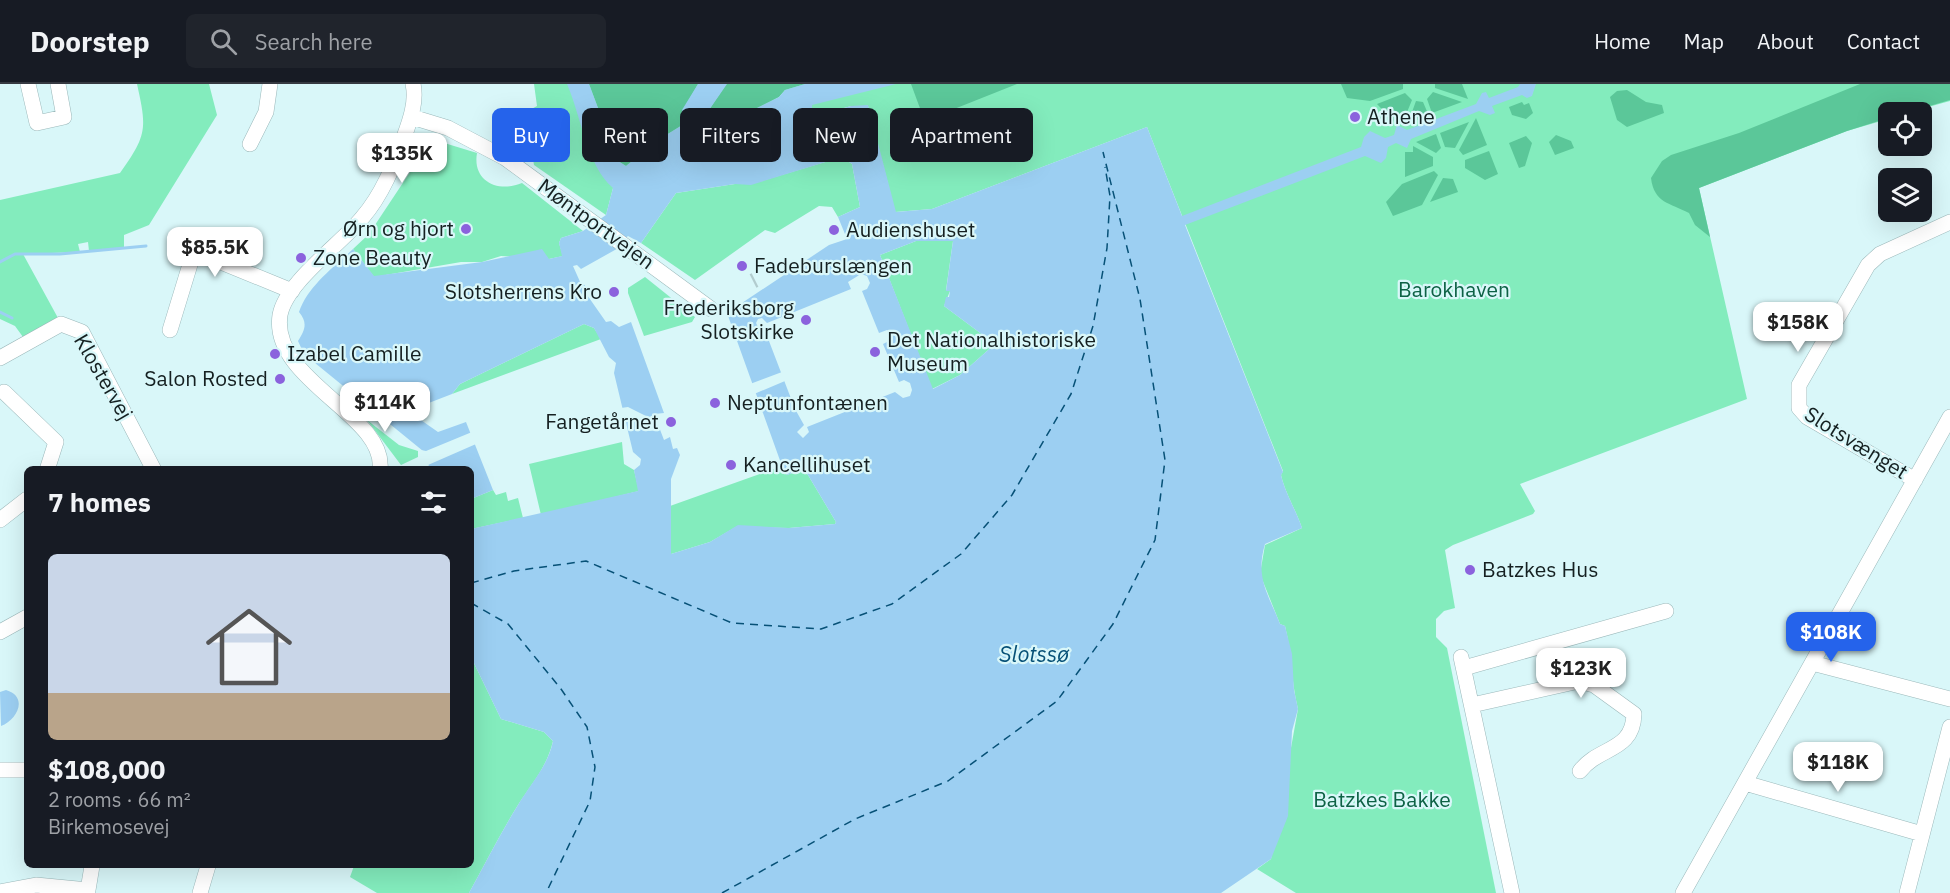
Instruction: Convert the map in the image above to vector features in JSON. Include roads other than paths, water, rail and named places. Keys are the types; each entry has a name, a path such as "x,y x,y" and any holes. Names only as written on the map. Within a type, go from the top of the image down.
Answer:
{"street":[{"path":"28,84 37,123 64,117 58,84"},
{"path":"250,144 266,112 270,84"},
{"path":"380,466 368,436 291,361 280,333 280,314 292,291 364,216 385,184 412,117 413,84"},
{"name":"Møntportvejen","path":"412,117 448,128 505,158 711,309"},
{"name":"Slotsvænget","path":"1915,480 1807,417 1799,408 1799,385 1868,265 1880,254 1950,222"},
{"path":"170,330 192,258 204,255 292,291"},
{"name":"Klostervej","path":"0,358 61,324 82,332 152,466"},
{"path":"4,392 56,442 48,466"},
{"path":"1683,893 1950,417"},
{"path":"0,520 24,500"},
{"path":"1512,893 1462,663 1666,610"},
{"path":"0,632 24,619"},
{"path":"1812,663 1950,699"},
{"path":"1472,705 1579,681 1594,685 1634,714 1634,727 1621,744 1588,760 1580,771"},
{"path":"1907,893 1950,727"},
{"path":"0,770 24,770"},
{"path":"1745,783 1922,834"},
{"path":"0,892 36,885 88,890 92,868"},
{"path":"200,893 207,868"}],"water":[{"name":"Slotssø","path":"567,84 589,84 598,108 582,108 582,128"},
{"name":"Slotssø","path":"698,84 727,84 710,108 683,108"},
{"name":"Slotssø","path":"805,84 896,84 812,105 812,108 793,108 793,162 826,162 751,185 735,184 676,193 641,243 628,236 619,243 622,246 581,269 577,265 573,266 581,284 585,285 585,292 606,322 611,321 619,327 631,322 664,413 654,414 664,440 670,437 673,449 677,448 680,455 671,479 671,554 710,542 738,525 789,528 835,524 836,522 808,475 802,469 787,475 782,466 727,313 829,245 847,239 838,217 860,207 852,164 849,162 878,162 878,143 896,212 932,209 1147,127 1182,216 1361,147 1364,137 1370,131 1385,138 1394,135 1397,125 1407,130 1476,104 1482,93 1486,92 1489,98 1518,87 1520,84 1536,84 1532,96 1527,98 1522,95 1492,106 1495,113 1490,115 1479,111 1411,139 1407,148 1396,143 1388,147 1386,158 1381,163 1365,156 1185,225 1283,472 1281,475 1283,482 1302,528 1265,544 1261,566 1267,594 1280,624 1285,626 1292,654 1294,690 1298,709 1292,731 1288,816 1271,859 1221,893 469,893 511,816 543,766 553,741 544,732 501,719 474,663 474,528 638,491 634,470 640,465 641,459 633,452 614,373 616,363 609,357 594,328 584,324 460,384 452,394 408,411 438,432 466,422 493,490 474,498 474,466 429,466 423,451 304,354 298,341 304,327 304,320 299,312 308,294 329,270 353,249 374,276 482,262 542,249 549,259 562,256 559,243 561,238 583,231 606,215 613,188 595,162 620,162 626,166 631,162 668,162 668,134 680,126 680,162 781,162 781,108 757,108 779,97 785,90","holes":["916,241 953,241 946,291 950,291 944,306 995,344 960,375 933,389 880,255","861,274 867,276 870,283 867,289 862,291 879,333 887,330 891,340 883,344 899,382 904,380 910,383 912,390 910,396 903,398 895,392 807,427 809,432 803,438 797,432 804,425 795,409 764,328 758,327 756,323 762,318 767,323 851,289 848,282"]},
{"name":"Slotssø","path":"868,105 869,108 844,108 851,106"},
{"path":"6,690 13,693 19,703 16,714 1,726 0,692"}],"waterway":[{"path":"0,262 15,254 60,254 146,246"},
{"path":"0,312 12,318"}],"place":[{"name":"Athene","path":"1355,117"},
{"name":"Ørn og hjort","path":"466,229"},
{"name":"Audienshuset","path":"834,230"},
{"name":"Zone Beauty","path":"301,258"},
{"name":"Fadeburslængen","path":"742,266"},
{"name":"Slotsherrens Kro","path":"614,292"},
{"name":"Frederiksborg Slotskirke","path":"806,320"},
{"name":"Det Nationalhistoriske Museum","path":"875,352"},
{"name":"Izabel Camille","path":"275,354"},
{"name":"Salon Rosted","path":"280,379"},
{"name":"Neptunfontænen","path":"715,403"},
{"name":"Fangetårnet","path":"671,422"},
{"name":"Kancellihuset","path":"731,465"},
{"name":"Batzkes Hus","path":"1470,570"}],"park label":[{"name":"Barokhaven","path":"1454,290"},
{"name":"Batzkes Bakke","path":"1382,800"}]}
